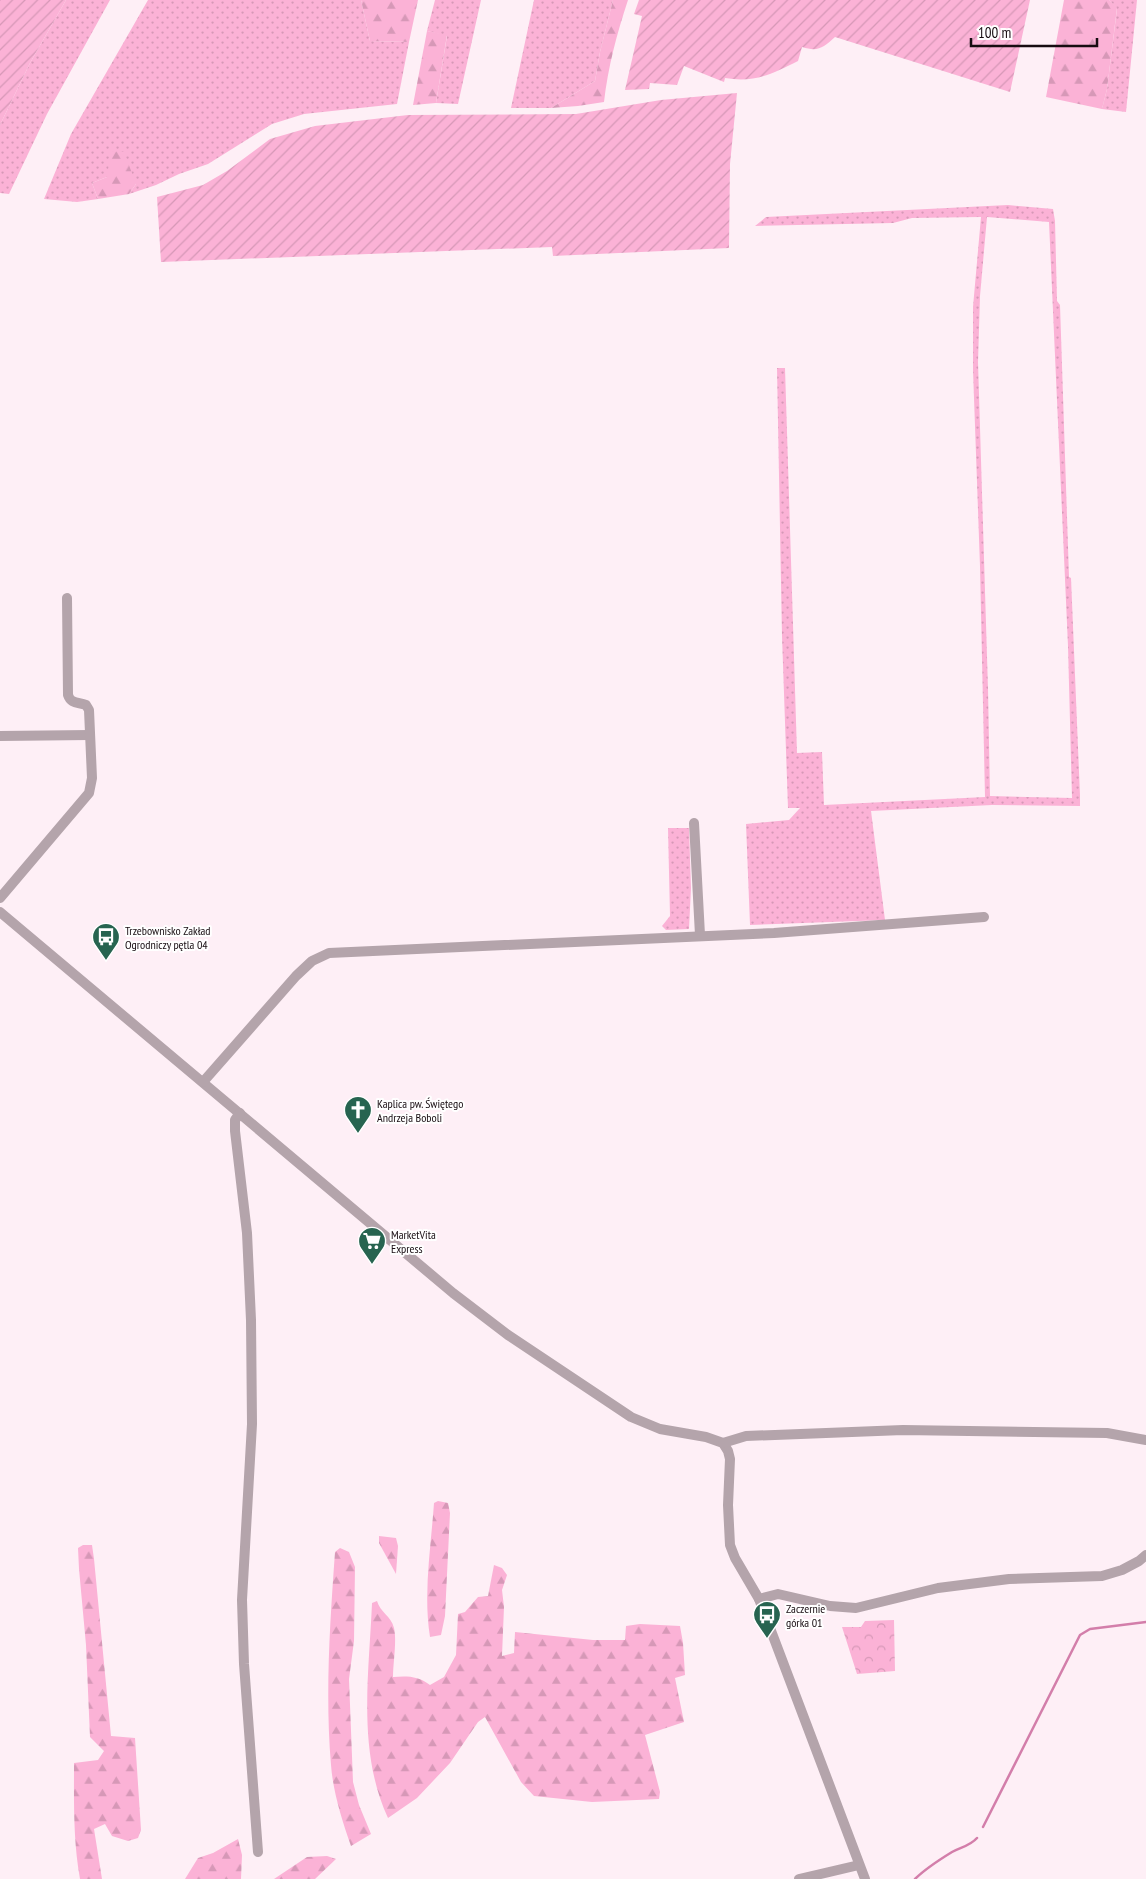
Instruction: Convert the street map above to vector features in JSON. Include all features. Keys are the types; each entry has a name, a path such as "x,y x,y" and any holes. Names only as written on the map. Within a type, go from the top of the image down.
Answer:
{"street":[{"path":"0,898 89,792 92,778 89,710 86,705 74,703 68,695 67,598"},
{"path":"0,736 90,735"},
{"path":"694,823 700,935"},
{"path":"0,912 453,1293 557,1370 631,1417 660,1429 706,1437 723,1443 746,1436 903,1430 1107,1434 1146,1440"},
{"path":"203,1082 296,976 312,962 329,953 774,933 984,917"},
{"path":"240,1114 235,1123 247,1232 253,1402 242,1600 244,1664 258,1852"},
{"path":"723,1443 730,1459 728,1505 730,1545 735,1558 759,1599 865,1879"},
{"path":"759,1599 778,1594 830,1606 856,1608 938,1588 1010,1579 1102,1576 1122,1570 1146,1555"},
{"path":"799,1879 859,1865"}],"green space":[{"path":"0,0 66,0 30,63 0,125"},
{"path":"66,0 110,0 47,114 9,194 0,193 0,125 30,63"},
{"path":"148,0 361,0 370,41 409,42 397,104 304,114 272,124 208,164 129,194 136,184 107,177 92,183 98,199 77,202 44,199 71,134"},
{"path":"361,0 418,0 409,42 370,41"},
{"path":"435,0 481,0 458,104 436,103 447,36 427,31"},
{"path":"534,0 613,0 595,81 551,108 511,108"},
{"path":"613,0 628,0 613,50 604,102 551,108 595,81"},
{"path":"639,0 1030,0 1010,92 835,37 820,48 802,47 798,61 763,76 745,79 725,78 724,82 684,66 677,85 650,83 649,89 625,90 642,16 634,14"},
{"path":"1064,0 1109,0 1117,8 1107,89 1102,109 1046,97"},
{"path":"1109,0 1137,0 1126,112 1102,109 1107,89 1117,9"},
{"path":"427,31 447,35 436,103 413,105"},
{"path":"737,93 730,164 729,248 553,256 552,247 161,262 157,197 203,185 227,171 270,139 315,126 408,115 576,114 661,100"},
{"path":"111,151 124,152 136,184 129,194 98,199 92,183 107,177"},
{"path":"1008,205 1053,209 1057,301 1060,305 1069,577 1071,578 1080,806 992,805 871,811 885,920 750,925 746,824 789,820 800,808 788,808 782,636 777,368 785,368 797,753 822,752 824,805 985,797 973,370 973,307 981,217 912,218 893,223 755,226 766,217","holes":["987,217 1049,222 1068,646 1072,798 990,796 978,362 980,296"]},
{"path":"668,828 689,828 691,888 689,929 666,930 662,926 670,916"},
{"path":"438,1501 448,1503 450,1513 445,1616 441,1635 430,1637 427,1604 428,1570 434,1503"},
{"path":"379,1536 396,1538 398,1546 396,1574 379,1543"},
{"path":"83,1545 92,1545 111,1736 135,1738 141,1830 138,1838 128,1841 112,1836 105,1824 94,1829 102,1879 80,1879 75,1835 74,1763 98,1760 104,1751 90,1737 86,1645 78,1548"},
{"path":"340,1548 349,1552 355,1567 354,1641 349,1679 353,1782 359,1805 371,1834 351,1846 341,1816 334,1785 328,1712 331,1605 335,1552"},
{"path":"494,1565 502,1568 507,1575 502,1590 504,1607 502,1656 514,1653 515,1632 593,1640 625,1640 626,1626 640,1624 680,1626 685,1675 675,1678 684,1722 645,1735 660,1792 659,1799 592,1802 534,1796 521,1782 485,1717 478,1722 450,1763 417,1798 388,1818 378,1792 369,1740 367,1712 372,1603 377,1601 394,1628 393,1677 413,1677 430,1685 444,1677 456,1655 458,1614 465,1612 478,1597 488,1596"},
{"path":"894,1620 895,1671 857,1674 842,1627 861,1627 865,1621"},
{"path":"238,1839 242,1855 241,1879 185,1879 198,1858 213,1853"},
{"path":"327,1856 336,1859 315,1879 274,1879 307,1857"}],"waterway":[{"path":"983,1827 1080,1635 1090,1629 1146,1622"},
{"path":"915,1879 937,1861 977,1838"}],"place":[{"name":"Trzebownisko Zakład Ogrodniczy pętla 04","path":"106,961"},
{"name":"Kaplica pw. Świętego Andrzeja Boboli","path":"358,1134"},
{"name":"MarketVita Express","path":"372,1265"},
{"name":"Zaczernie górka 01","path":"767,1639"}]}
